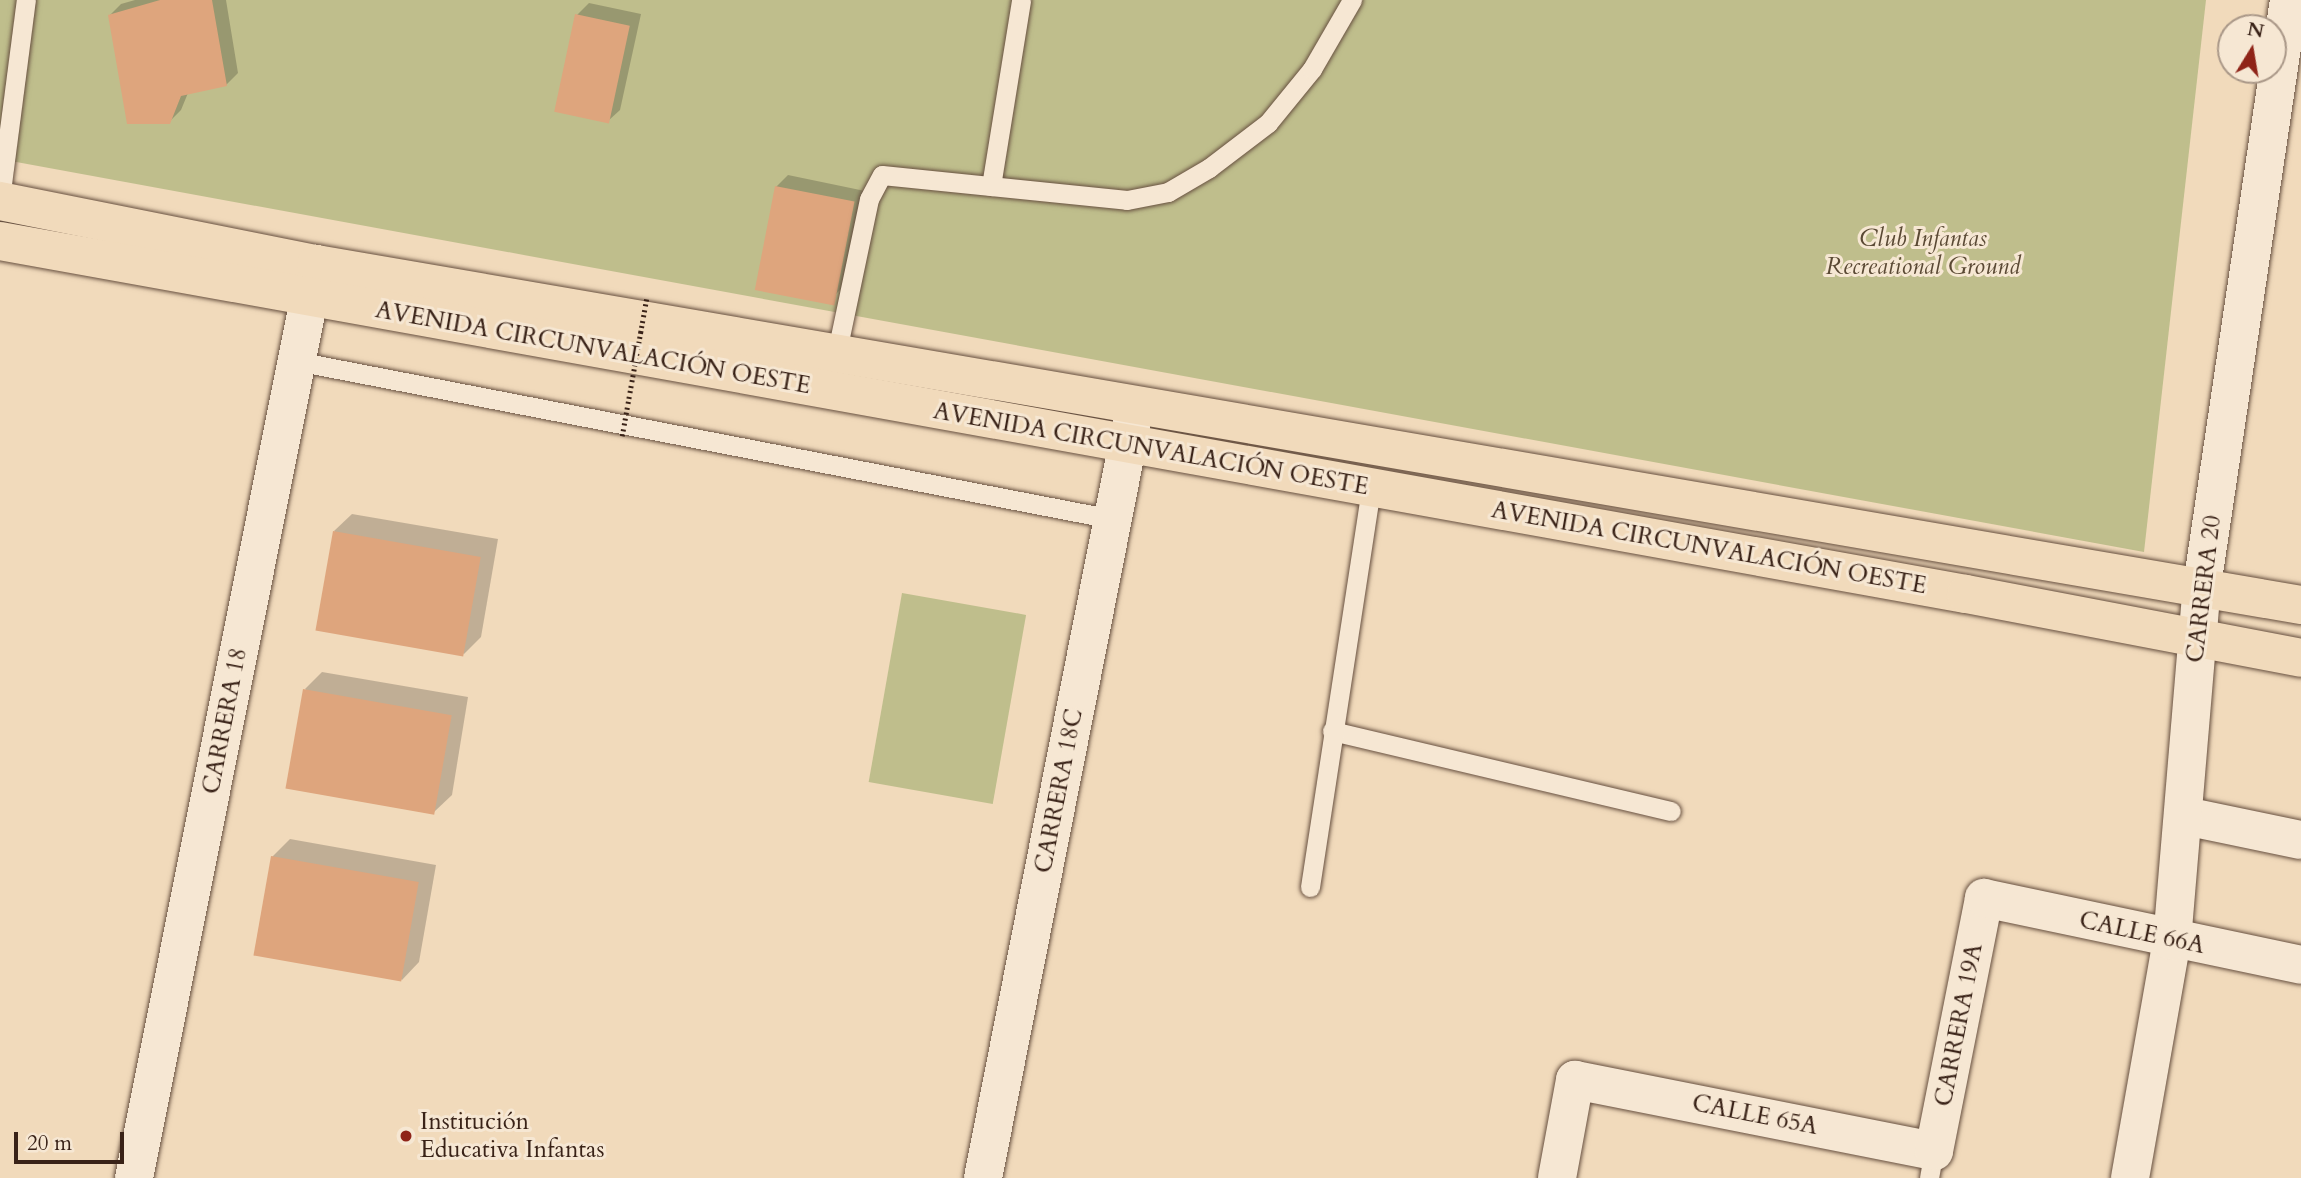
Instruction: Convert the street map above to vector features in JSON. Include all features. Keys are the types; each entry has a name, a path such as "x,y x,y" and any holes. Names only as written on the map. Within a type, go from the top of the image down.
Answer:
{"main road":[{"name":"AVENIDA CIRCUNVALACIÓN OESTE","path":"0,200 313,280 1127,444 2301,658"},
{"name":"AVENIDA CIRCUNVALACIÓN OESTE","path":"0,241 313,280 837,351 2202,586 2301,606"}],"street":[{"name":"CARRERA 20","path":"2130,1178 2172,941 2185,816 2196,638 2202,586 2289,0"},
{"name":"CARRERA 18","path":"134,1178 313,280"},
{"name":"CARRERA 18C","path":"983,1178 1135,403"},
{"path":"2185,816 2301,840"},
{"name":"CALLE 66A","path":"1984,898 2172,941 2301,965"},
{"name":"CARRERA 19A","path":"1932,1164 1984,898"},
{"name":"CALLE 65A","path":"1557,1178 1575,1080 1932,1164"}],"lane":[{"path":"0,200 26,0"},
{"path":"991,186 1021,0"},
{"path":"837,351 869,200 882,175 1127,200 1168,192 1209,168 1268,122 1312,69 1352,0"},
{"path":"296,361 1112,519"},
{"path":"1310,887 1371,489"},
{"path":"1332,731 1671,811"}],"path":[{"path":"622,436 647,295"}],"green space":[{"name":"Club Infantas Recreational Ground","path":"0,0 2206,0 2144,552 0,159"},
{"path":"902,593 1026,615 993,804 869,782"}],"building":[{"path":"160,0 212,0 227,86 181,96 170,124 127,124 108,15"},
{"path":"575,14 630,26 609,123 554,112"},
{"path":"775,186 855,201 834,306 755,290"},
{"path":"333,531 481,557 463,657 315,630"},
{"path":"303,689 452,715 434,815 285,788"},
{"path":"271,856 419,882 401,982 253,955"}],"place":[{"name":"Institución Educativa Infantas","path":"406,1136"}]}
